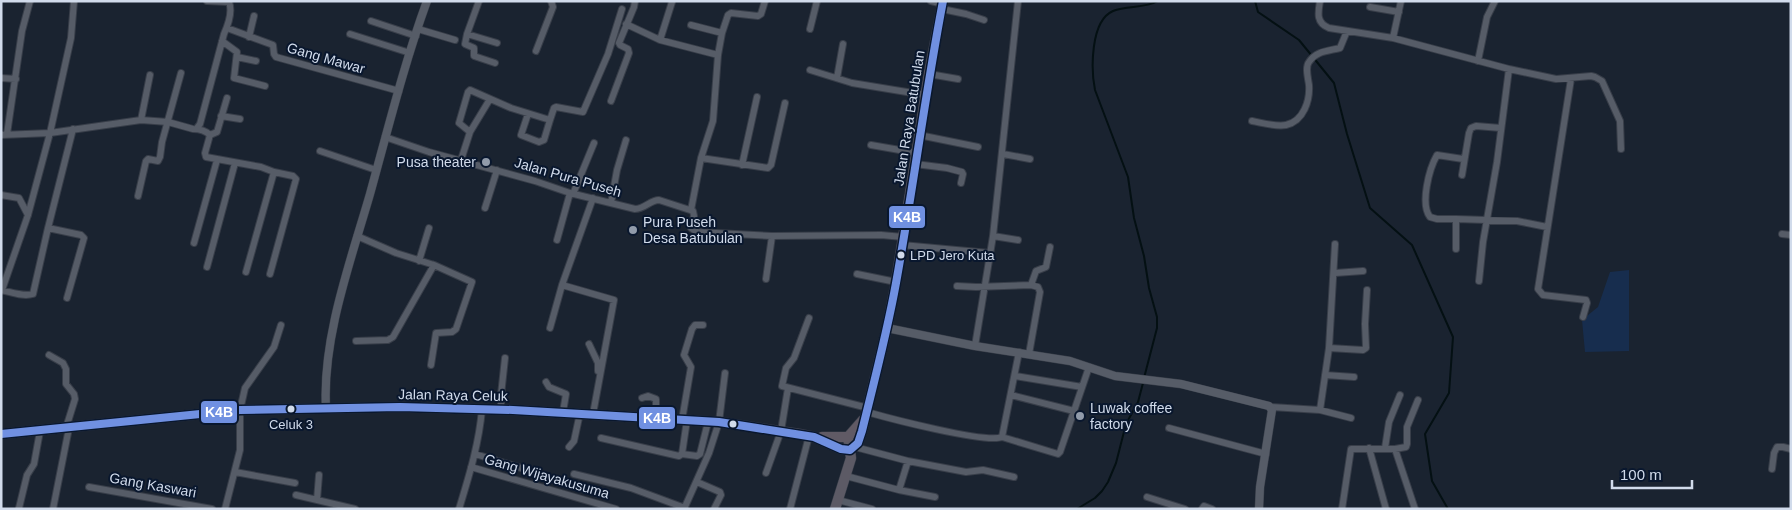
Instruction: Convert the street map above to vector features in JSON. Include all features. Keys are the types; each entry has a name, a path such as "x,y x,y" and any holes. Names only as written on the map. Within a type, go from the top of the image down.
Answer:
{"highway":[{"name":"Jalan Raya Batubulan","path":"853,448 867,412 887,328 903,241 925,95 943,5"},
{"name":"Jalan Raya Celuk","path":"1,434 240,410 326,408 482,409 563,412 713,422 781,430 812,437 841,448 853,448"},
{"name":"Jalan Raya Batubulan","path":"848,437 867,412"},
{"name":"Jalan Raya Celuk","path":"812,437 848,437"}],"main road":[{"path":"836,504 853,448 848,437"}],"street":[{"path":"30,1 22,31 16,79 4,135 50,133 141,120 168,122 193,129 198,128 210,135"},
{"path":"73,129 33,294 28,295 2,290 28,215 50,133 72,38 74,1"},
{"path":"198,128 227,28 230,3 207,1"},
{"path":"326,408 328,352 385,137 427,1"},
{"path":"479,1 465,44 474,48 474,56 495,63"},
{"path":"536,51 553,7 551,1"},
{"path":"611,100 629,53 628,49 619,44 635,1"},
{"path":"765,1 761,14 758,16 729,14 722,33 718,54 714,120 701,158 691,210 694,214 691,228 694,232 772,236 880,235 903,241 989,254"},
{"path":"810,29 817,1"},
{"path":"931,1 984,20"},
{"path":"975,346 993,236 1018,1"},
{"path":"1320,1 1319,20 1326,27 1393,38 1509,69 1556,79 1596,77 1602,81 1620,121 1621,149"},
{"path":"1393,38 1401,1"},
{"path":"1478,61 1487,16 1496,1"},
{"path":"660,40 672,2"},
{"path":"1370,8 1399,12"},
{"path":"528,114 522,135 539,142 544,140 555,107 579,113 585,110 608,54 622,9"},
{"path":"249,37 254,16"},
{"path":"371,21 455,40"},
{"path":"626,24 660,40 718,54"},
{"path":"691,25 722,33"},
{"name":"Gang Mawar","path":"227,28 272,45 276,57 399,92"},
{"path":"1252,121 1286,125 1293,122 1308,104 1307,67 1309,62 1324,51 1340,48 1347,31"},
{"path":"350,34 410,53"},
{"path":"467,34 497,43"},
{"path":"222,41 237,52 234,78 265,86"},
{"path":"837,78 843,44"},
{"path":"237,57 256,60"},
{"path":"1479,281 1509,69"},
{"path":"810,70 852,83 925,95"},
{"path":"138,196 146,161 158,161 160,157 181,73"},
{"path":"929,74 958,78"},
{"path":"141,120 150,75"},
{"path":"1,78 16,79"},
{"path":"1571,79 1538,291 1543,295 1586,300 1583,317"},
{"path":"470,132 459,123 468,92 472,90 528,114 550,120"},
{"path":"742,165 758,97"},
{"path":"227,98 216,132 210,135 205,155 208,158 217,160 261,167 293,176 296,179 270,274"},
{"path":"461,160 470,132 490,99"},
{"path":"701,158 765,169 770,167 785,104"},
{"path":"221,116 240,120"},
{"path":"1462,175 1463,159 1471,128 1476,126 1501,128"},
{"path":"920,135 978,147"},
{"name":"Jalan Pura Puseh","path":"385,137 572,194 639,209 655,200 659,200 691,210"},
{"path":"611,203 617,170 626,140"},
{"path":"557,240 572,194 594,143"},
{"path":"871,145 962,172 961,183"},
{"path":"320,151 376,170"},
{"path":"1003,154 1030,159"},
{"path":"1463,159 1437,156 1425,196 1427,212 1430,217 1437,219 1517,221 1547,227"},
{"path":"194,243 217,160"},
{"path":"207,267 236,163"},
{"path":"485,208 497,170"},
{"path":"246,272 274,172"},
{"path":"1,195 19,198 28,215"},
{"path":"550,328 562,285 593,198"},
{"path":"1456,219 1456,249"},
{"path":"48,228 81,235 84,238 67,298"},
{"path":"419,261 429,228"},
{"path":"1782,234 1791,235"},
{"path":"358,236 396,253 434,265 472,282 454,331 436,333 431,365"},
{"path":"766,279 772,236"},
{"path":"993,236 1018,240"},
{"path":"1320,410 1329,348 1331,297 1335,273 1335,244"},
{"path":"1031,285 1036,271 1046,267 1050,247"},
{"path":"356,341 388,340 393,337 434,265"},
{"path":"1335,273 1363,271"},
{"path":"857,274 896,282"},
{"path":"562,285 614,300 587,414"},
{"path":"957,286 1031,285 1038,287 1040,292 1029,354"},
{"path":"1329,348 1363,350 1366,348 1367,290"},
{"path":"809,318 794,358 785,370 782,386 867,412 951,432 994,439 1002,437 1058,454 1089,367"},
{"path":"225,509 240,450 240,410 247,384 274,347 281,325"},
{"path":"682,454 691,368 684,355 692,328 695,325 703,325"},
{"path":"887,328 975,346 1070,361 1109,374 1181,384 1271,407 1320,410 1351,418"},
{"path":"569,447 573,443 587,414 598,369 598,363 588,344"},
{"path":"1002,437 1019,352"},
{"path":"49,355 63,363 66,369 66,384 74,394 75,399 67,428 53,509"},
{"path":"501,410 500,395 505,358"},
{"path":"574,474 631,488 685,508 709,454 713,422 725,373"},
{"path":"1325,374 1354,377"},
{"path":"1015,376 1082,388"},
{"path":"546,382 549,387 566,394 563,412"},
{"path":"766,474 781,430 788,388"},
{"path":"1011,395 1074,411"},
{"path":"1385,448 1389,422 1400,395"},
{"path":"642,398 648,396 656,399 656,415"},
{"path":"1342,509 1350,450 1353,448 1395,448 1407,445 1407,427 1418,400"},
{"path":"1259,509 1271,407"},
{"path":"459,509 480,434 482,409"},
{"path":"601,438 679,456 682,454 697,456 700,454 713,422"},
{"path":"1169,428 1266,454"},
{"path":"19,508 28,473 34,464 40,431"},
{"path":"790,509 812,437"},
{"path":"1772,469 1774,453 1777,447 1791,449"},
{"path":"853,448 966,472 983,470 1014,477"},
{"path":"1369,448 1386,509"},
{"path":"1395,448 1415,509"},
{"path":"475,454 531,471"},
{"path":"899,490 908,461"},
{"name":"Gang Wijayakusuma","path":"471,467 616,509"},
{"path":"235,472 295,482"},
{"path":"317,500 319,475"},
{"path":"846,476 935,497"},
{"path":"697,482 720,492 721,495 714,509"},
{"name":"Gang Kaswari","path":"89,487 212,509"},
{"path":"296,495 355,509"},
{"path":"1147,496 1185,509"},
{"path":"836,504 872,509"},
{"path":"1202,509 1204,506 1212,509"}],"shaded area":[{"path":"1629,270 1629,351 1585,352 1582,320 1598,307 1610,272"}],"waterway":[{"path":"1144,378 1157,328 1157,317 1134,218 1128,177 1095,90 1093,59 1096,35 1105,16 1118,9 1147,5 1158,1"},
{"path":"1255,1 1258,12 1299,40 1334,83 1347,134 1370,208 1412,245 1453,337 1449,393 1425,434 1432,481 1448,509"},
{"path":"1077,509 1095,498 1108,482 1116,463 1126,424 1138,402 1143,383"}],"transit line":[{"name":"K4B","path":"1,434 240,410 400,407 513,410 719,422 814,437 841,449 850,450 858,443 862,431 892,302 943,1"}],"place":[{"name":"Pusa theater","path":"486,162"},
{"name":"Pura Puseh Desa Batubulan","path":"633,230"},
{"name":"LPD Jero Kuta","path":"901,255"},
{"name":"Celuk 3","path":"291,409"},
{"name":"Luwak coffee factory","path":"1080,416"}]}
